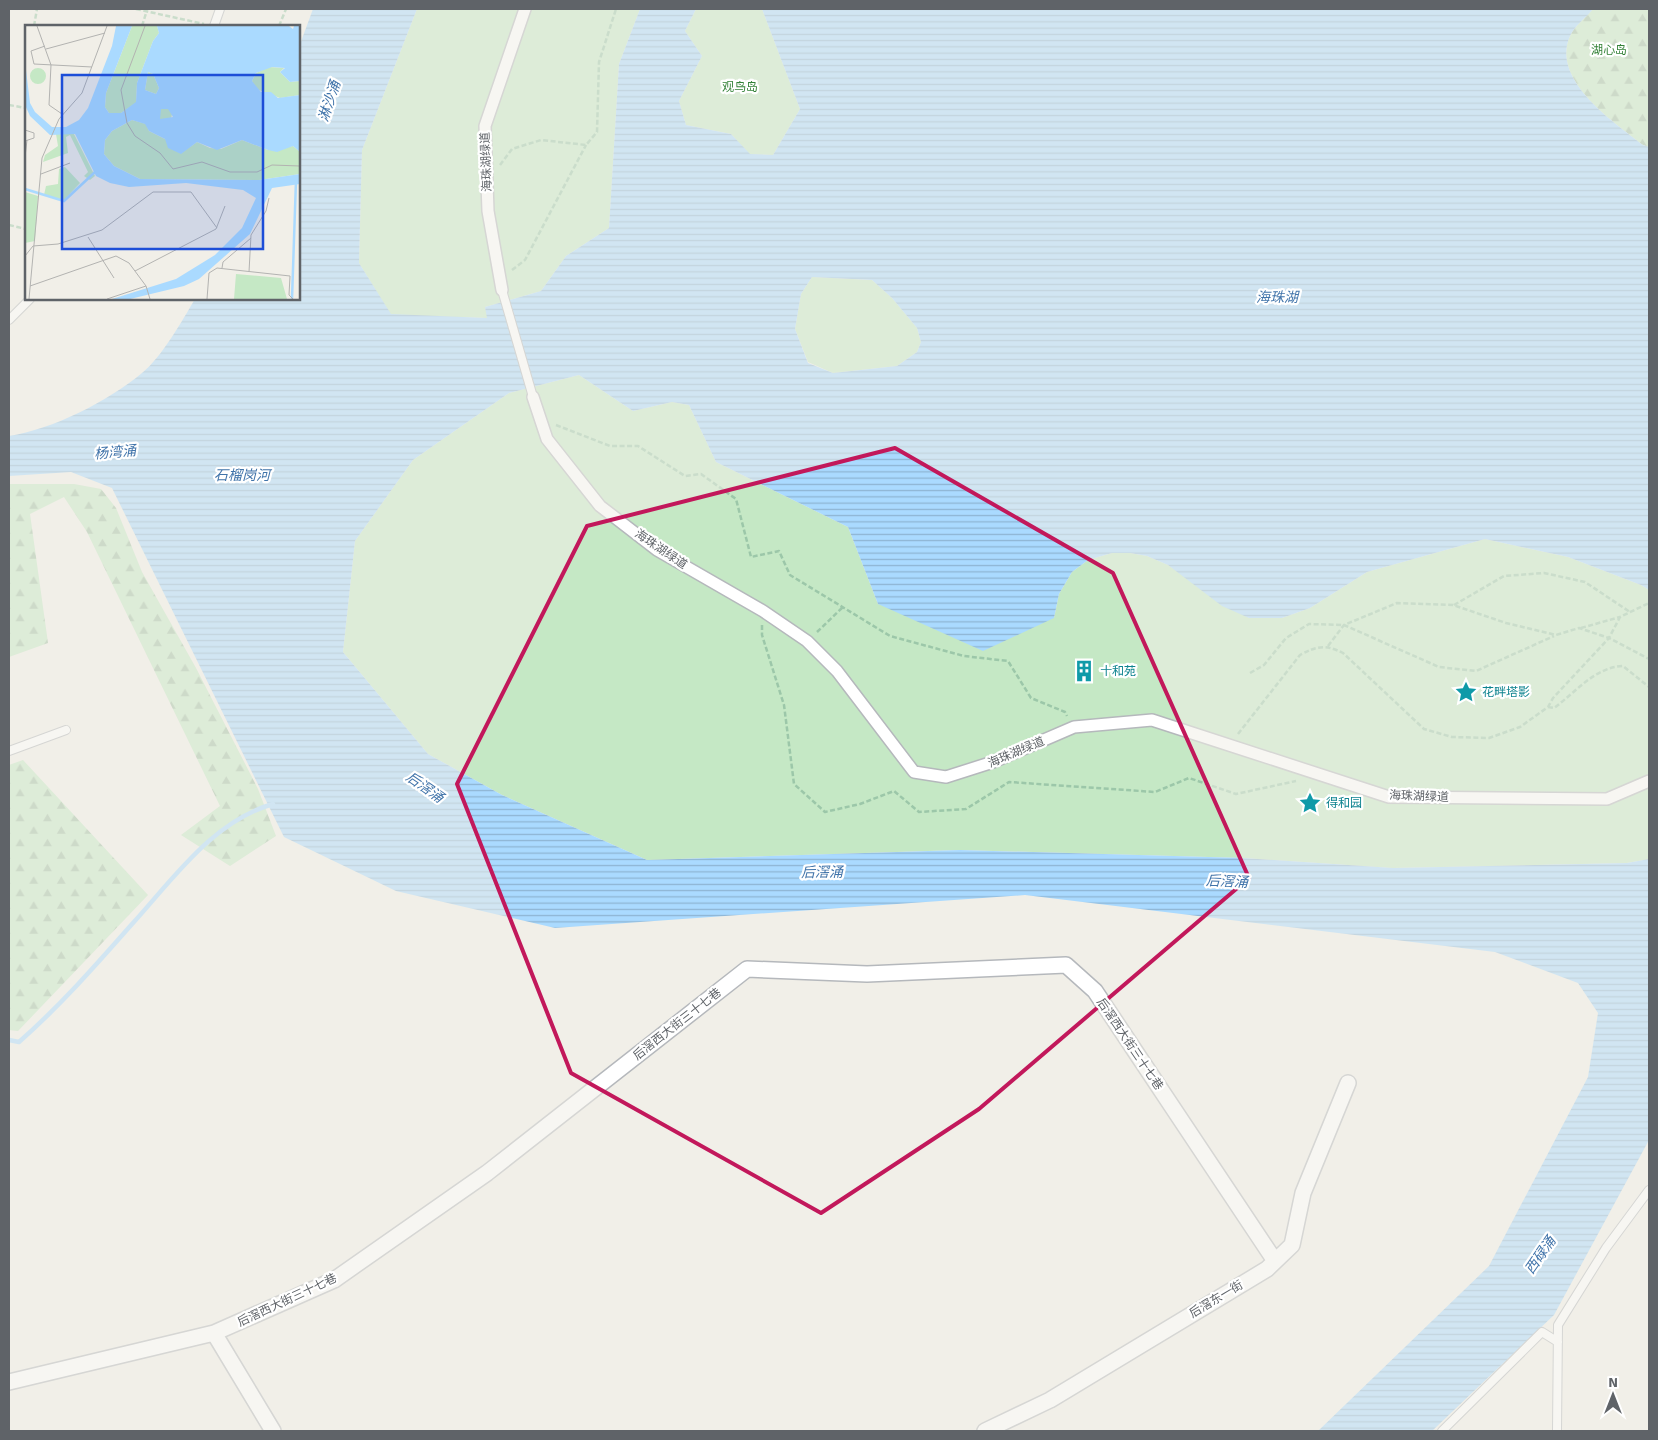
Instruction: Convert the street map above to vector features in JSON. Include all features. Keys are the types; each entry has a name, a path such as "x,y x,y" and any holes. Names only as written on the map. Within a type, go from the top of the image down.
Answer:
{"street":[{"name":"海珠湖绿道","path":"502,290 488,210 485,126 525,9"},
{"name":"海珠湖绿道","path":"533,397 547,439 600,506 657,550 763,611 807,640 837,671 914,772 946,777 993,762 1074,727 1152,720 1390,797 1608,798 1649,781"},
{"name":"后滘西大街三十七巷","path":"9,1382 214,1333 334,1280 487,1173 747,968 867,974 1066,965 1095,991 1275,1261"},
{"name":"后滘东一街","path":"985,1431 1050,1400 1267,1269 1292,1245 1303,1193 1348,1083"},
{"path":"214,1333 273,1431"}],"lane":[{"path":"214,25 220,9"},
{"path":"502,290 533,397"},
{"path":"9,320 29,300"},
{"path":"9,751 66,730"},
{"path":"1557,1431 1558,1325 1606,1248 1649,1190"},
{"path":"1442,1431 1542,1332 1558,1342"}],"path":[{"path":"34,25 37,9"},
{"path":"136,9 210,25"},
{"path":"279,25 286,9"},
{"path":"501,277 525,260 586,146 597,132 599,62 616,9"},
{"path":"142,25 147,10"},
{"path":"9,105 25,108"},
{"path":"487,183 512,149 541,140 586,146"},
{"path":"9,225 25,229"},
{"path":"540,419 610,446 638,446 685,476 701,474 736,499 751,557 779,551 790,575 890,636 964,656 1008,661 1031,698 1065,712 1074,727"},
{"path":"1453,605 1504,576 1544,573 1585,582 1630,612"},
{"path":"1328,646 1344,625 1397,603 1453,605 1506,623 1556,635"},
{"path":"1250,673 1264,665 1286,638 1309,624 1344,625 1439,667 1476,671 1556,635 1620,617 1649,603"},
{"path":"807,640 843,607"},
{"path":"1229,745 1300,655 1312,649 1328,646 1342,653 1424,729 1452,737 1489,738 1520,727 1548,707 1553,698 1609,638 1620,617"},
{"path":"1579,628 1609,638 1649,658"},
{"path":"1548,707 1554,708 1593,676 1610,666 1624,666 1649,687"}],"highlighted area":[{"path":"895,448 1113,573 1249,878 979,1109 821,1213 571,1073 457,784 587,526"}],"green space":[{"path":"417,9 640,9 619,64 609,228 566,256 541,291 485,307 488,318 391,315 359,263 362,150"},
{"name":"观鸟岛","path":"696,9 762,9 800,109 773,155 749,154 731,134 686,125 679,101 702,56 685,31"},
{"name":"湖心岛","path":"1593,9 1649,9 1649,147 1643,145 1617,125 1588,99 1577,84 1569,68 1566,52 1570,36"},
{"path":"812,277 872,280 892,298 917,328 921,342 917,352 897,366 833,373 808,362 795,329 801,294"},
{"path":"579,375 633,411 672,402 689,405 716,462 848,527 878,604 1054,618 1059,594 1072,572 1088,560 1112,553 1130,553 1147,556 1168,565 1249,618 1282,618 1310,608 1367,572 1485,539 1568,557 1641,585 1649,590 1649,859 1627,863 1392,868 1244,858 960,850 647,860 502,795 428,754 343,652 355,541 413,460 509,393"},
{"path":"9,484 74,484 101,489 116,508 142,572 196,668 258,789 276,836 230,866 181,835 220,806 87,532 64,497 30,514 48,643 9,657"},
{"path":"23,760 148,895 18,1031 9,1030 9,765"}],"water":[{"name":"海珠湖","path":"313,9 417,9 362,150 359,263 391,314 487,318 485,307 541,291 566,256 609,228 619,64 640,9 696,9 685,31 702,56 679,101 686,125 731,134 750,154 773,155 800,109 762,9 1593,9 1570,36 1566,52 1569,68 1577,84 1588,99 1617,125 1643,145 1649,147 1649,590 1641,585 1568,557 1485,539 1367,572 1310,608 1282,618 1249,618 1222,606 1168,565 1147,556 1130,553 1112,553 1088,560 1072,572 1059,594 1054,618 983,651 878,604 848,527 716,462 689,405 672,402 633,411 579,375 509,393 413,460 355,541 343,652 428,754 502,795 647,860 960,850 1244,858 1393,868 1627,863 1649,859 1649,1140 1554,1315 1432,1431 1318,1431 1489,1266 1588,1077 1598,1013 1578,983 1495,952 1025,895 555,928 396,891 284,837 112,488 71,472 9,476 9,436 61,421 113,394 142,373 157,358 194,300 300,300 300,44","holes":["812,277 872,280 892,298 917,328 921,342 917,352 897,366 833,373 808,363 795,329 801,294"]}],"waterway":[{"path":"9,1040 19,1042 49,1014 196,853 231,824 251,812 273,804"}],"place":[{"name":"十和苑","path":"1084,671"},
{"name":"花畔塔影","path":"1466,692"},
{"name":"得和园","path":"1310,803"}],"water label":[{"name":"淋沙涌","path":"329,101"},
{"name":"杨湾涌","path":"115,452"},
{"name":"石榴岗河","path":"242,475"},
{"name":"后滘涌","path":"425,787"},
{"name":"后滘涌","path":"822,872"},
{"name":"后滘涌","path":"1227,881"},
{"name":"西碌涌","path":"1540,1255"}]}
